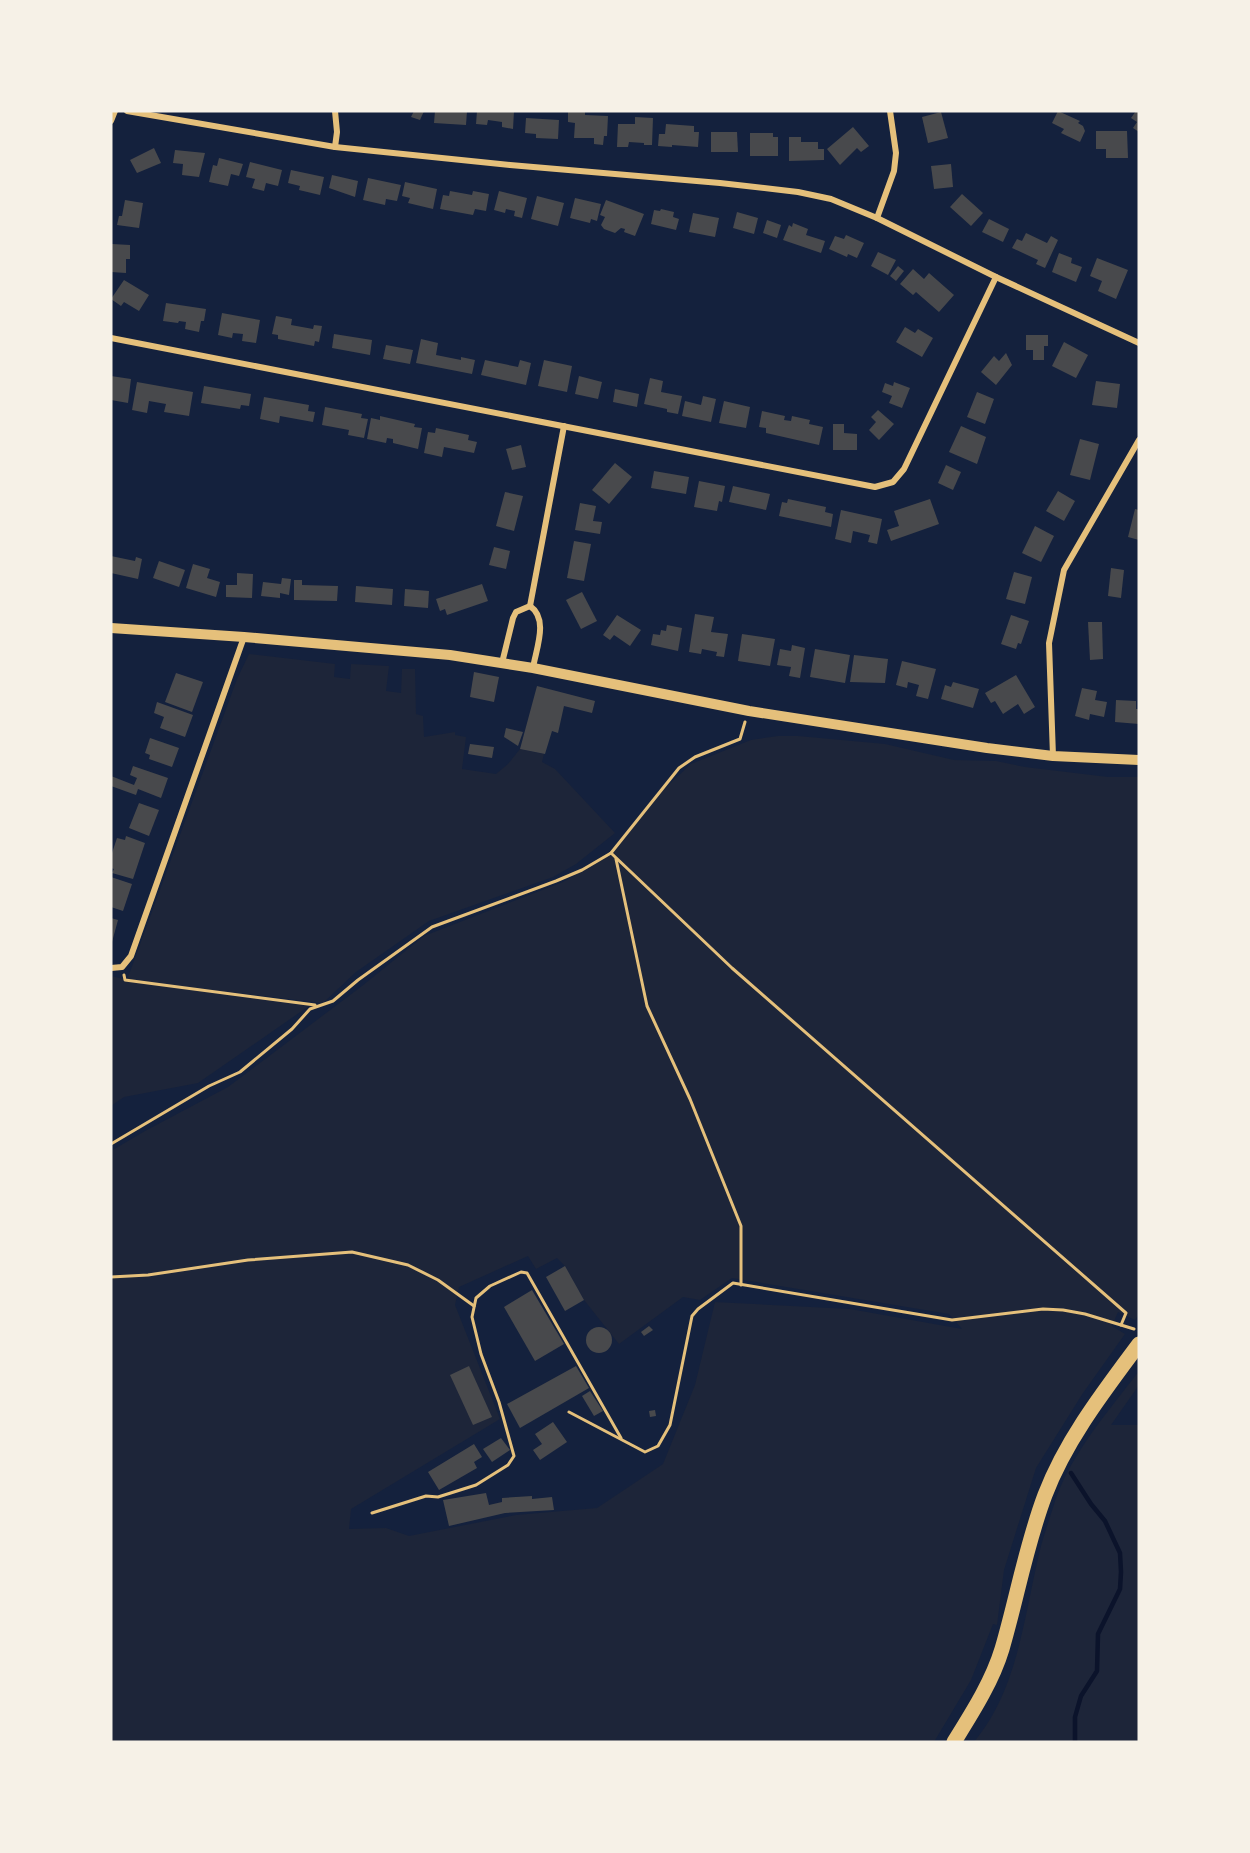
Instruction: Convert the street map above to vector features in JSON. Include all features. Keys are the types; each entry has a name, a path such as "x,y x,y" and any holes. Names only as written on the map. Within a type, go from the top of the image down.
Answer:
{"main road":[{"path":"954,1742 977,1707 1001,1651 1027,1549 1046,1494 1071,1442 1139,1344"}],"street":[{"path":"111,121 115,111"},
{"path":"127,111 335,147 720,183 798,192 831,199 877,218 996,277 1139,343"},
{"path":"334,111 337,132 335,147"},
{"path":"877,218 894,171 896,153 890,111"},
{"path":"111,338 863,484 884,486 893,482 904,469 996,277"},
{"path":"530,606 564,426"},
{"path":"1053,756 1049,643 1064,570 1139,440"},
{"path":"502,663 513,618 516,612 530,606"},
{"path":"530,606 537,611 541,625 532,668"},
{"path":"111,628 450,655 532,668 749,711 987,748 1053,756 1139,760"},
{"path":"111,968 122,967 131,956 244,637"}],"path":[{"path":"111,1144 209,1086 240,1072 292,1029 310,1009 333,1001 358,980 432,927 556,881 582,870 611,853 678,768 695,757 740,738 749,711"},
{"path":"611,853 732,968 1126,1313 1121,1325"},
{"path":"615,858 647,1006 690,1099 741,1226 741,1285"},
{"path":"122,967 125,980 318,1005"},
{"path":"111,1277 148,1275 248,1260 352,1252 408,1265 438,1280 474,1306"},
{"path":"372,1513 426,1496 438,1497 476,1485 508,1465 514,1456 499,1402 481,1354 472,1317 476,1298 490,1286 521,1272 527,1273 622,1440"},
{"path":"569,1413 645,1452 658,1446 670,1425 692,1316 733,1283 952,1320 1020,1311 1063,1310 1085,1314 1139,1331"}],"shaded area":[{"path":"249,654 335,664 334,677 350,679 351,664 389,666 386,691 401,693 402,669 415,669 416,714 423,716 424,737 455,732 455,735 466,737 462,769 496,774 520,749 544,754 542,762 555,769 615,833 576,864 553,877 429,921 356,972 323,1003 127,980 237,679"},
{"path":"798,736 885,744 954,760 996,761 1025,767 1108,777 1139,777 1139,1314 1135,1320 1118,1312 1112,1326 1125,1334 1083,1393 1036,1468 1004,1570 997,1625 993,1624 971,1680 934,1742 111,1742 111,1151 228,1087 424,936 563,882 612,854 663,790 691,764 751,740","holes":["528,1256 536,1269 557,1258 565,1266 584,1300 619,1344 683,1297 700,1300 732,1278 949,1314 962,1329 850,1309 715,1302 695,1385 663,1464 597,1508 516,1515 409,1536 386,1528 349,1529 351,1509 500,1419 455,1305 459,1287"]},
{"path":"111,976 124,979 124,981 309,1006 198,1083 124,1097 111,1106"},
{"path":"1139,1371 1139,1385 1111,1425 1139,1425 1139,1742 974,1742 1000,1702 1009,1679 1041,1547 1062,1483 1092,1433"}],"building":[{"path":"414,111 424,111 420,120 411,117"},
{"path":"435,111 467,111 466,125 434,123"},
{"path":"477,111 514,111 513,129 502,127 502,122 488,120 487,125 476,124"},
{"path":"568,111 585,111 585,115 608,116 607,136 604,136 603,145 594,144 594,138 574,138 575,123 568,122"},
{"path":"1058,111 1080,121 1078,123 1085,131 1080,142 1061,133 1064,129 1052,123"},
{"path":"1136,111 1139,111 1139,132 1133,128 1137,122 1131,118"},
{"path":"941,112 948,138 928,143 922,117"},
{"path":"635,117 653,118 652,145 629,142 628,147 617,147 618,124 635,124"},
{"path":"526,118 559,120 558,139 536,138 536,134 525,133"},
{"path":"666,124 694,126 694,132 699,132 698,147 658,146 659,134 665,134"},
{"path":"853,127 869,146 861,152 857,148 840,165 827,149"},
{"path":"1096,131 1127,131 1128,158 1106,158 1106,149 1096,149"},
{"path":"711,132 737,132 738,152 711,152"},
{"path":"750,133 773,133 773,137 778,137 778,156 750,156"},
{"path":"789,137 801,137 801,142 818,142 818,149 824,149 824,160 789,161"},
{"path":"154,148 161,163 137,173 130,160"},
{"path":"175,150 205,153 199,177 182,175 183,164 173,163"},
{"path":"219,158 243,164 239,176 231,174 228,186 209,182 213,165 217,166"},
{"path":"250,162 282,170 278,186 266,183 264,191 252,188 255,179 246,177"},
{"path":"951,164 953,187 934,189 931,166"},
{"path":"291,170 324,177 320,195 299,190 300,186 288,183"},
{"path":"332,175 358,181 355,197 329,188"},
{"path":"368,178 401,185 397,201 386,199 385,205 363,200"},
{"path":"405,182 437,189 433,209 408,203 410,198 402,196"},
{"path":"450,191 472,195 473,191 489,194 486,211 475,209 473,215 440,209 443,195 449,196"},
{"path":"499,191 527,198 522,218 514,216 515,211 506,209 505,213 494,210"},
{"path":"962,194 983,213 971,226 950,207"},
{"path":"537,196 564,203 558,226 531,219"},
{"path":"575,198 601,204 597,221 591,219 590,223 570,218"},
{"path":"125,200 143,203 139,228 117,225 119,216 122,216"},
{"path":"606,200 644,214 635,236 624,232 625,229 621,228 615,233 604,229 601,225 605,217 600,215"},
{"path":"661,209 674,212 673,217 679,219 676,230 651,224 654,210 660,211"},
{"path":"737,212 758,218 754,234 733,228"},
{"path":"693,213 719,218 715,237 689,232"},
{"path":"989,219 1009,229 1003,242 982,232"},
{"path":"767,220 781,225 777,238 763,233"},
{"path":"793,223 808,229 806,235 825,241 821,253 783,240 789,225 792,227"},
{"path":"1026,233 1047,243 1051,236 1058,240 1045,268 1036,264 1038,260 1012,248 1017,239 1022,241"},
{"path":"846,235 864,243 857,258 848,254 847,257 829,249 835,236 844,239"},
{"path":"112,244 130,245 130,259 126,259 126,273 111,272"},
{"path":"878,252 896,260 888,275 871,266"},
{"path":"1059,253 1072,258 1071,263 1082,267 1076,282 1052,272"},
{"path":"1097,258 1128,270 1116,299 1098,291 1102,281 1090,276"},
{"path":"898,266 904,271 896,281 890,276"},
{"path":"913,269 924,279 929,273 954,295 939,312 916,292 913,295 900,284"},
{"path":"124,280 149,295 139,311 124,302 121,306 111,299"},
{"path":"166,303 206,309 199,332 185,329 186,322 163,321"},
{"path":"222,313 260,320 256,343 242,341 243,334 233,333 232,338 218,335"},
{"path":"276,316 292,319 291,325 313,329 314,325 322,326 319,342 315,341 314,346 278,339 278,335 272,334"},
{"path":"905,327 915,333 918,329 933,338 922,357 896,342"},
{"path":"334,334 372,340 370,355 332,348"},
{"path":"1026,335 1048,335 1048,346 1044,346 1044,360 1033,360 1033,350 1026,350"},
{"path":"421,339 438,343 436,355 475,360 472,374 416,363"},
{"path":"1064,342 1088,355 1076,378 1052,366"},
{"path":"386,345 413,350 410,364 383,359"},
{"path":"1006,353 1012,365 996,385 981,372 994,356 999,361"},
{"path":"485,360 518,367 520,360 531,363 526,385 481,375"},
{"path":"544,360 572,366 567,392 538,386"},
{"path":"111,376 131,379 128,403 111,400"},
{"path":"579,376 602,382 598,399 575,394"},
{"path":"650,378 663,381 661,392 682,396 678,414 644,404"},
{"path":"1096,381 1120,384 1117,408 1092,405"},
{"path":"137,382 193,392 189,416 164,412 166,404 149,401 147,413 132,410"},
{"path":"894,382 910,388 902,408 889,403 892,396 882,392 885,383 893,386"},
{"path":"204,386 251,394 249,406 241,405 240,409 201,403"},
{"path":"615,389 639,394 637,407 613,402"},
{"path":"977,392 994,399 985,424 967,417"},
{"path":"703,396 716,399 711,422 682,416 685,401 701,405"},
{"path":"264,397 309,405 308,411 315,412 313,422 280,416 279,423 260,419"},
{"path":"724,401 750,407 746,428 719,423"},
{"path":"325,407 362,414 361,418 368,419 364,438 348,435 349,430 322,425"},
{"path":"878,410 894,424 879,440 869,430 876,422 871,417"},
{"path":"762,411 785,416 784,420 791,421 792,416 810,420 809,424 823,427 819,445 766,433 766,428 759,427"},
{"path":"380,416 415,424 414,427 422,428 418,449 393,443 393,439 387,438 386,443 367,439 371,418 380,420"},
{"path":"833,424 844,424 844,433 857,434 857,450 833,450"},
{"path":"961,426 986,437 977,464 949,452"},
{"path":"436,428 469,435 468,440 477,442 474,453 444,447 442,457 424,453 428,432 435,433"},
{"path":"1080,439 1099,444 1090,480 1070,475"},
{"path":"521,445 526,467 512,470 506,449"},
{"path":"615,463 632,477 609,504 592,490"},
{"path":"946,465 961,472 953,490 938,483"},
{"path":"654,471 689,477 686,494 651,488"},
{"path":"699,481 725,486 722,502 719,501 717,511 694,507"},
{"path":"733,486 770,494 766,510 729,502"},
{"path":"1058,491 1075,501 1064,521 1046,511"},
{"path":"505,492 523,496 514,531 496,526"},
{"path":"788,499 826,507 825,512 833,514 831,527 779,516 782,502 787,503"},
{"path":"930,499 939,524 891,541 887,530 899,526 894,511"},
{"path":"580,503 596,506 593,521 602,522 600,534 575,530"},
{"path":"1135,509 1139,510 1139,540 1128,537"},
{"path":"841,510 882,519 877,544 868,542 870,535 853,531 851,543 835,539"},
{"path":"1035,526 1054,536 1041,562 1022,553"},
{"path":"574,541 591,544 584,581 567,578"},
{"path":"494,547 510,551 506,569 489,565"},
{"path":"111,556 135,561 136,557 142,559 138,579 111,573"},
{"path":"159,561 185,570 179,587 153,578"},
{"path":"193,564 210,569 207,578 220,582 216,597 186,588"},
{"path":"1111,568 1124,570 1121,598 1108,596"},
{"path":"1014,572 1032,577 1025,604 1006,599"},
{"path":"237,573 253,574 252,598 226,597 226,585 237,585"},
{"path":"282,578 291,579 289,595 280,593 280,598 261,596 263,582 281,584"},
{"path":"294,580 302,580 302,585 338,586 337,601 294,600"},
{"path":"482,584 488,601 447,615 445,609 440,611 436,599"},
{"path":"356,586 393,589 392,605 355,602"},
{"path":"405,589 429,591 428,608 404,606"},
{"path":"582,592 597,621 581,629 566,600"},
{"path":"695,614 714,617 711,632 728,634 724,657 716,656 717,652 702,649 701,654 689,652"},
{"path":"617,615 641,630 630,646 614,635 610,640 603,635"},
{"path":"1011,615 1029,621 1021,644 1018,643 1016,649 1001,644"},
{"path":"1088,622 1102,622 1103,659 1090,660"},
{"path":"667,625 682,628 678,651 651,645 653,634 660,635 661,630 666,631"},
{"path":"742,634 775,639 770,666 738,661"},
{"path":"792,645 805,648 800,678 789,676 791,667 777,665 780,649 791,651"},
{"path":"815,649 850,655 845,683 810,677"},
{"path":"854,655 888,659 885,683 850,682"},
{"path":"902,661 936,669 928,699 916,696 919,685 908,682 907,688 896,685"},
{"path":"474,672 499,677 494,702 470,697"},
{"path":"176,673 203,682 192,712 165,702"},
{"path":"1016,675 1035,707 1024,714 1018,704 1003,714 995,701 991,703 985,693"},
{"path":"953,682 979,689 973,708 941,699 945,685 951,687"},
{"path":"537,686 595,701 592,713 564,706 558,733 552,731 545,754 520,749"},
{"path":"1082,688 1097,691 1095,700 1107,702 1104,717 1090,714 1089,720 1075,716"},
{"path":"1116,700 1136,701 1136,709 1139,709 1139,724 1115,722"},
{"path":"157,702 193,715 185,737 160,728 164,717 154,713"},
{"path":"506,728 523,732 518,746 504,737"},
{"path":"150,738 179,748 172,767 149,759 150,755 145,753"},
{"path":"470,744 494,747 492,758 468,754"},
{"path":"133,766 168,778 161,798 138,789 136,795 111,786 111,776 134,785 137,778 130,775"},
{"path":"139,803 159,810 149,836 129,828"},
{"path":"126,836 145,843 133,879 112,873 114,869 111,868 111,856 117,838 125,840"},
{"path":"111,877 132,884 123,911 111,907"},
{"path":"111,918 118,920 112,942 111,942"},
{"path":"565,1266 584,1300 565,1311 546,1277"},
{"path":"532,1290 564,1344 535,1361 504,1307"},
{"path":"649,1326 653,1330 644,1336 641,1332"},
{"path":"599,1327 608,1331 612,1340 608,1349 599,1353 590,1349 586,1340 590,1331"},
{"path":"469,1366 492,1417 473,1425 450,1375"},
{"path":"576,1366 589,1388 520,1428 507,1404"},
{"path":"590,1391 603,1411 594,1416 582,1396"},
{"path":"655,1410 656,1416 650,1417 649,1411"},
{"path":"553,1422 567,1442 540,1460 533,1450 542,1444 535,1434"},
{"path":"501,1438 510,1450 492,1462 483,1449"},
{"path":"474,1444 482,1457 474,1462 477,1468 439,1490 428,1472"},
{"path":"486,1493 489,1505 502,1502 502,1498 552,1497 554,1510 505,1513 449,1526 443,1500"}],"waterway":[{"path":"1071,1473 1105,1521 1120,1553 1121,1572 1120,1589 1098,1634 1097,1671 1081,1696 1075,1717 1075,1742"}]}
